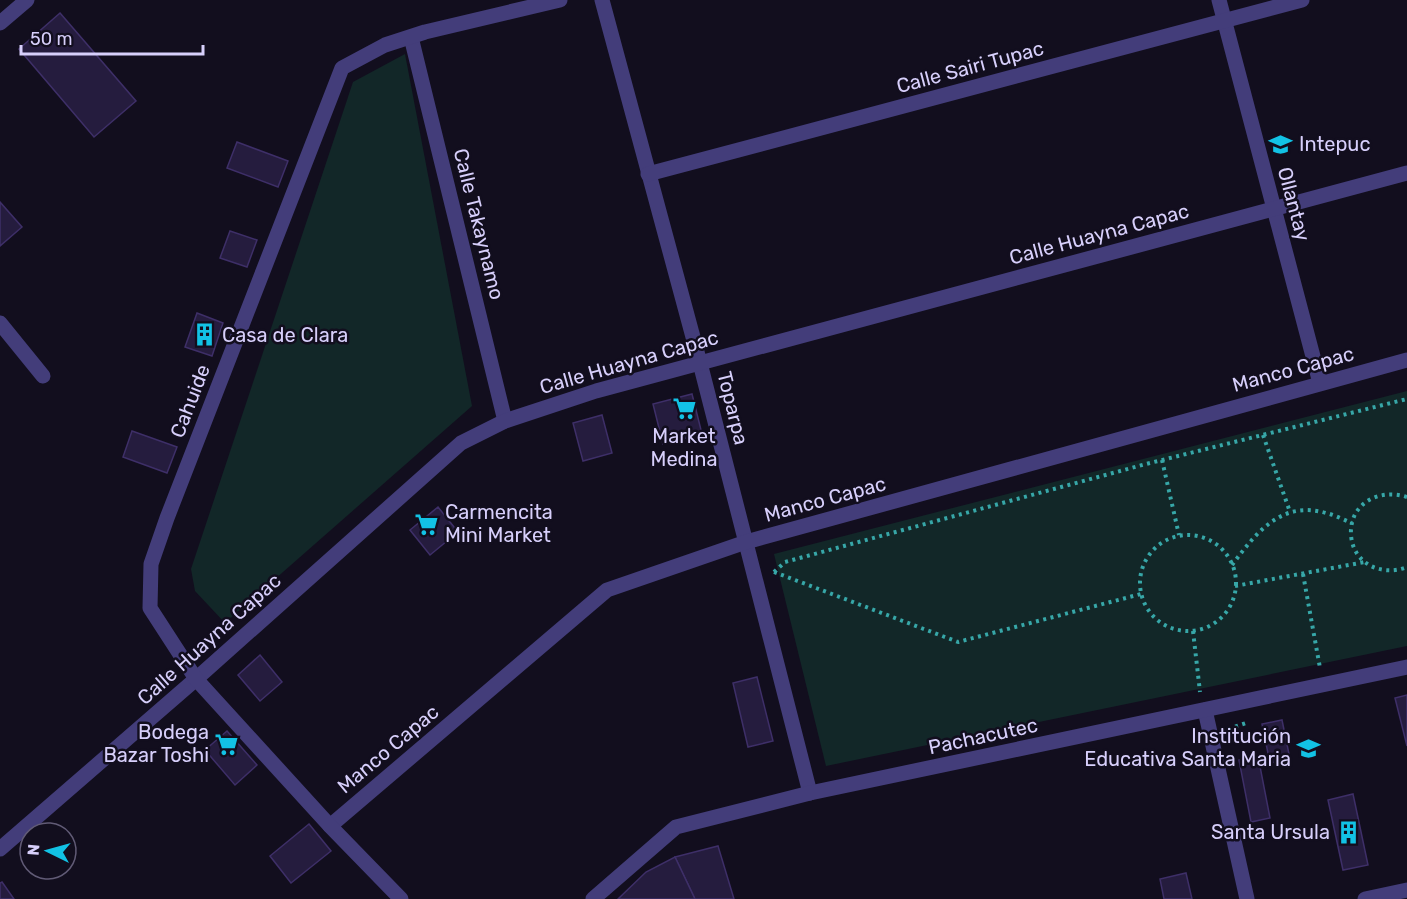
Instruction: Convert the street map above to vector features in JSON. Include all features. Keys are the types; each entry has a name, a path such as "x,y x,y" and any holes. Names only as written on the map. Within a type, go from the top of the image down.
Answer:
{"street":[{"path":"0,22 27,0"},
{"name":"Cahuide","path":"401,899 330,826 196,679 150,608 150,564 342,68 385,45 560,0"},
{"name":"Toparpa","path":"602,0 700,363 810,793"},
{"name":"Ollantay","path":"1219,0 1320,383"},
{"name":"Calle Sairi Tupac","path":"648,174 1302,0"},
{"name":"Calle Takaynamo","path":"411,37 505,421"},
{"name":"Calle Huayna Capac","path":"0,849 196,679 461,443 505,421 570,399 700,363 1407,173"},
{"path":"0,322 43,376"},
{"name":"Manco Capac","path":"330,826 607,590 746,542 1407,360"},
{"name":"Pachacutec","path":"593,899 676,826 810,793 1407,667"},
{"path":"1205,710 1247,899"},
{"path":"1365,899 1407,890"}],"path":[{"path":"774,572 785,562 1162,460 1407,399"},
{"path":"1263,435 1290,512"},
{"path":"1162,460 1179,535"},
{"path":"1407,497 1395,494 1373,497 1357,512 1352,523 1351,534 1353,546 1358,555 1374,568 1395,571 1407,567"},
{"path":"1232,565 1271,521 1290,512 1296,510 1325,512 1352,523"},
{"path":"1179,535 1205,538 1216,544 1226,554 1236,578 1229,607 1208,627 1193,631 1178,630 1165,625 1145,606 1141,594 1142,568 1147,557 1155,547 1179,535"},
{"path":"1235,586 1365,562"},
{"path":"774,572 777,584"},
{"path":"774,572 958,642 1141,594"},
{"path":"1303,574 1320,671"},
{"path":"1193,631 1201,696 1205,710"}],"green space":[{"path":"405,54 472,406 225,623 195,591 191,569 353,82"},
{"path":"1407,391 1407,646 826,766 774,554"}],"building":[{"path":"60,13 136,101 94,137 19,49"},
{"path":"237,142 288,161 278,187 227,168"},
{"path":"0,202 22,227 0,246"},
{"path":"230,231 257,240 247,267 220,258"},
{"name":"Casa de Clara","path":"197,313 223,323 212,356 185,347"},
{"path":"692,394 702,434 663,444 653,404"},
{"path":"602,415 612,453 583,461 573,423"},
{"path":"132,431 177,447 167,473 123,457"},
{"path":"438,507 458,532 430,555 410,530"},
{"path":"260,655 282,682 260,701 238,675"},
{"path":"757,677 773,741 748,747 733,683"},
{"path":"1407,695 1407,746 1395,698"},
{"path":"1282,720 1290,759 1270,763 1262,724"},
{"path":"227,731 257,765 235,785 205,750"},
{"path":"1258,756 1270,818 1251,822 1239,760"},
{"name":"Santa Ursula","path":"1353,794 1368,865 1343,870 1328,800"},
{"path":"309,824 331,851 291,883 270,856"},
{"path":"718,846 734,899 695,899 675,857"},
{"path":"675,857 695,899 618,899 646,872"},
{"path":"1186,873 1192,899 1164,899 1160,879"},
{"path":"2,882 14,899 0,899 0,883"}],"place":[{"name":"Intepuc","path":"1281,144"},
{"name":"Casa de Clara","path":"204,335"},
{"name":"Market Medina","path":"684,408"},
{"name":"Carmencita Mini Market","path":"427,524"},
{"name":"Bodega Bazar Toshi","path":"227,744"},
{"name":"Institución Educativa Santa Maria","path":"1309,748"},
{"name":"Santa Ursula","path":"1348,832"}]}
